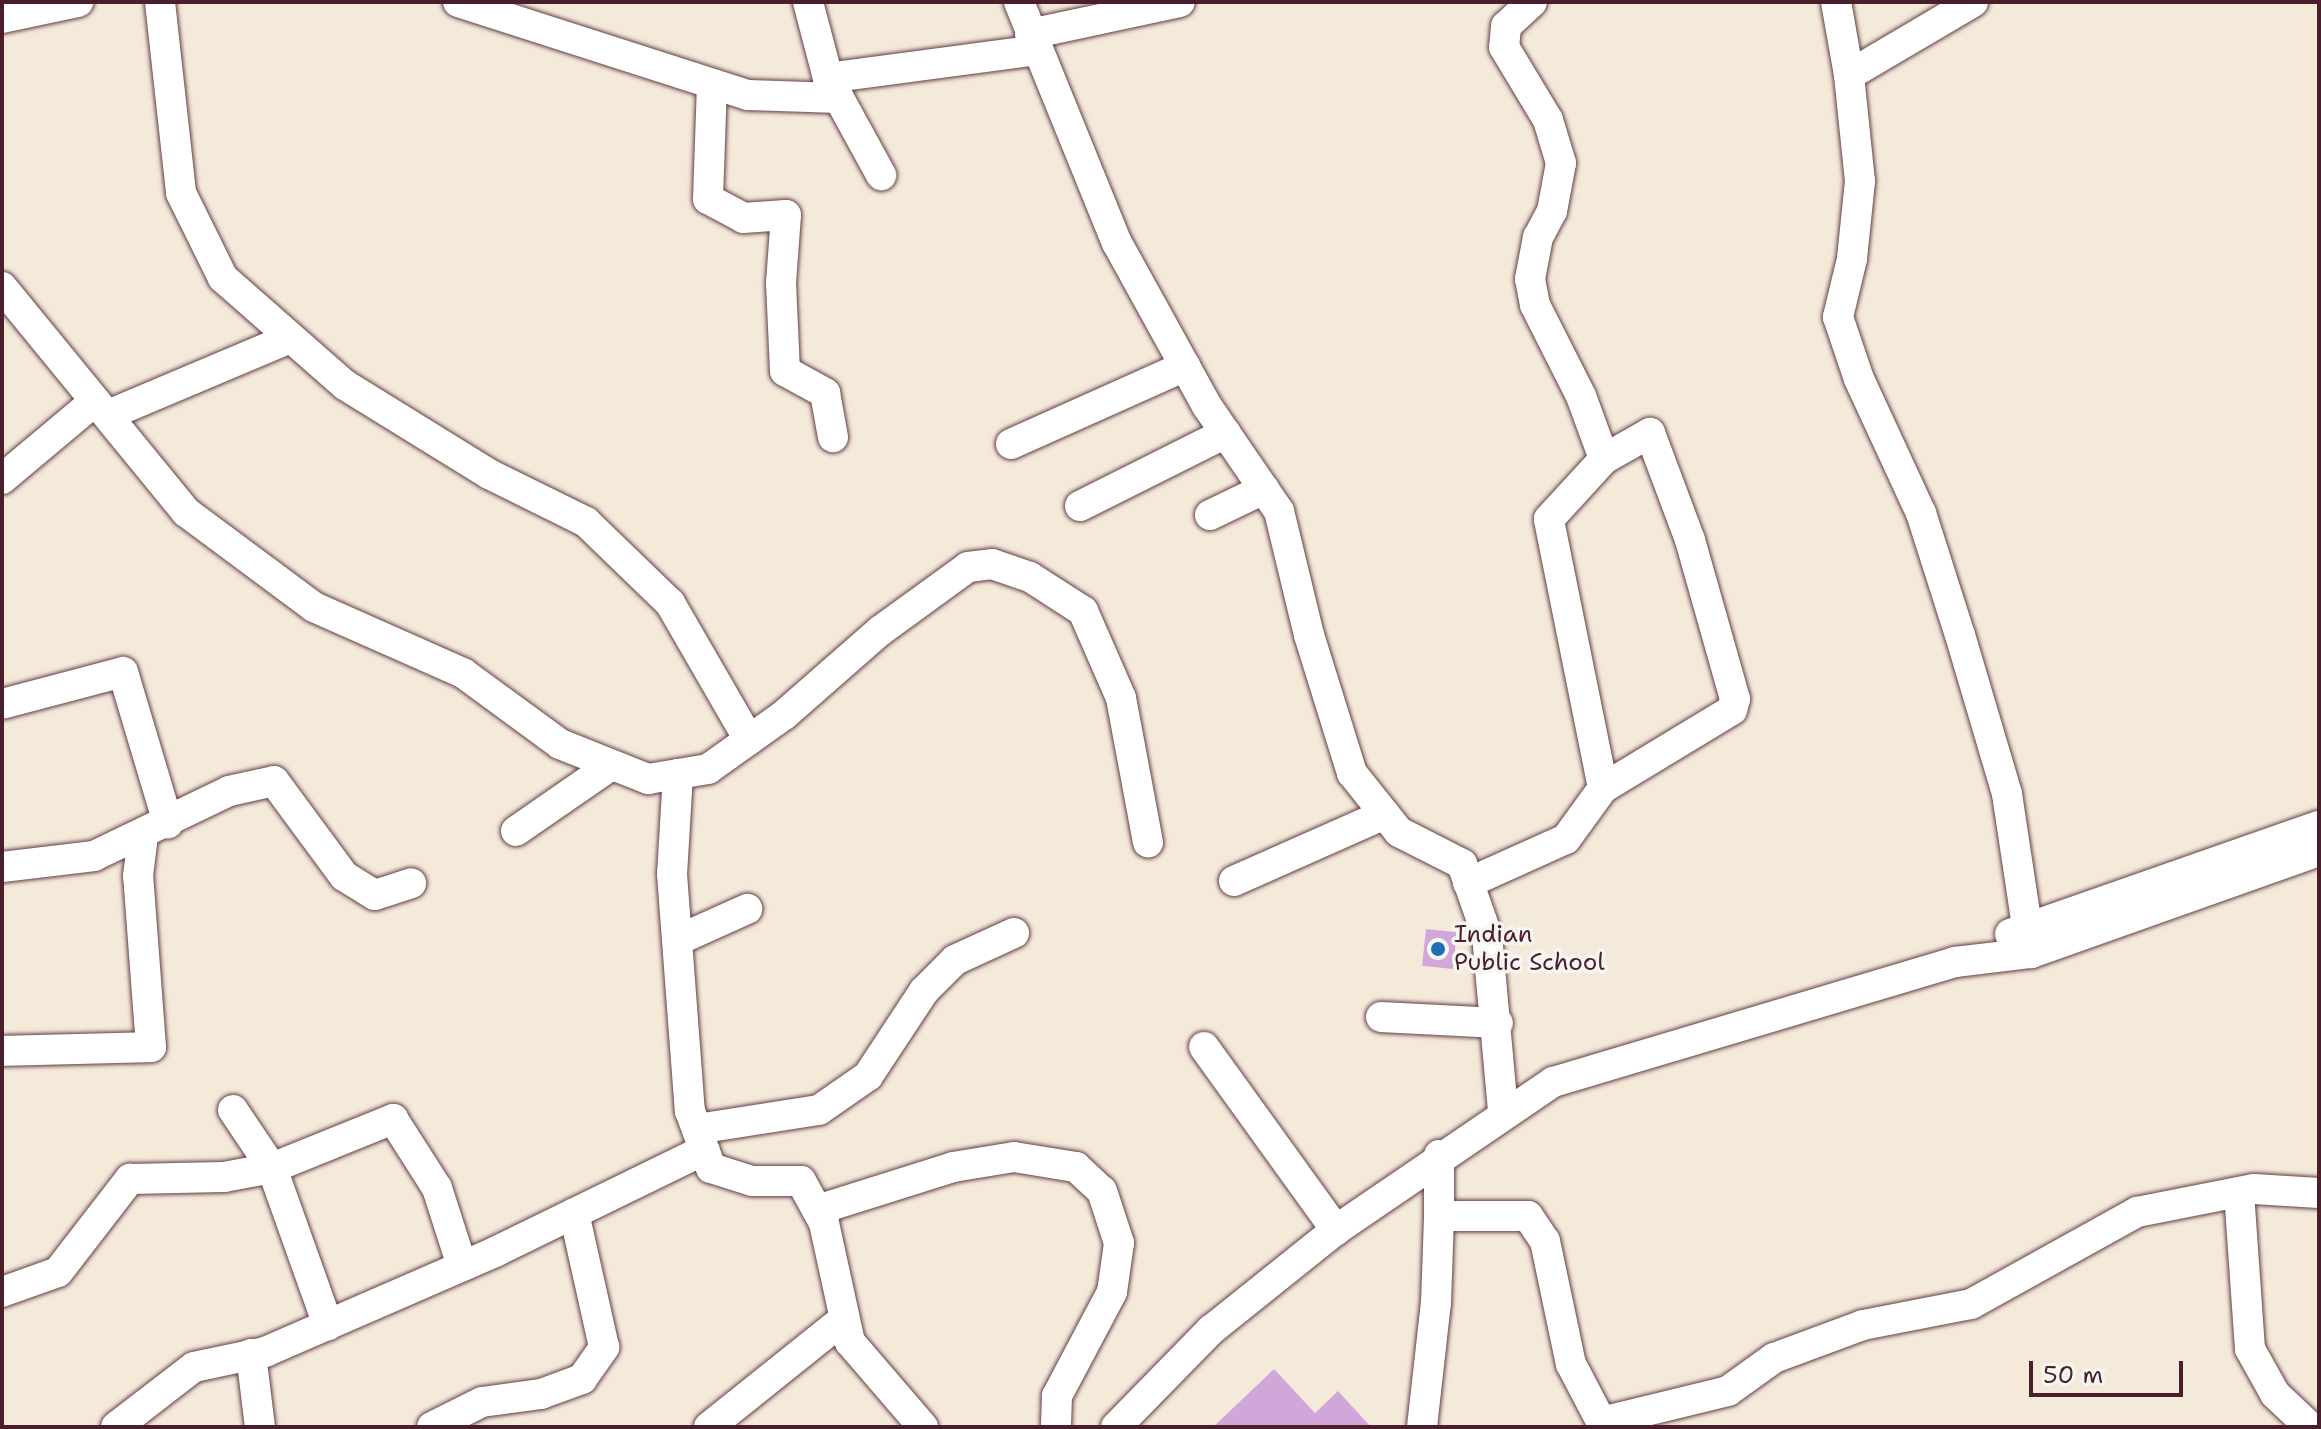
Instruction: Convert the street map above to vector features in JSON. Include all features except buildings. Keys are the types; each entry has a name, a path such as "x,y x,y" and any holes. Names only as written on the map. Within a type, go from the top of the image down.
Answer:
{"street":[{"path":"2,18 78,2"},
{"path":"160,2 181,193 223,278 345,385 489,474 586,522 670,603 749,740"},
{"path":"458,2 538,14 712,84 748,95 834,88 1033,42 1180,2"},
{"path":"808,2 834,88 881,175"},
{"path":"1019,2 1117,243 1185,366 1279,511 1309,635 1352,773 1399,832 1462,864 1487,935 1498,1023 1503,1111"},
{"path":"1532,2 1506,26 1504,47 1548,120 1561,163 1552,211 1538,237 1530,279 1535,305 1581,396 1604,459"},
{"path":"1836,2 1849,75 1860,181 1852,259 1838,317 1859,379 1921,513 1960,635 2007,794 2030,939"},
{"path":"1849,75 1973,2"},
{"path":"712,84 708,199 743,218 786,215 781,283 785,371 825,393 833,437"},
{"path":"2,287 186,512 314,607 463,673 560,744 648,779 708,769 968,567 992,564 1030,577 1083,611 1121,698 1148,842"},
{"path":"2,479 101,408 290,338"},
{"path":"1011,444 1185,366"},
{"path":"1080,506 1226,433"},
{"path":"1468,883 1566,839 1603,788 1732,710 1735,699 1690,540 1650,433 1604,459 1549,519 1603,788"},
{"path":"1210,515 1264,489"},
{"path":"2,704 123,672 155,830 138,876 151,1047 2,1051"},
{"path":"516,831 610,766"},
{"path":"678,774 672,874 690,1111 711,1168 752,1181 801,1181 817,1210 850,1342 923,1427"},
{"path":"2,867 94,856 155,830 229,791 274,781 344,876 375,895 411,883"},
{"path":"1234,881 1385,814"},
{"path":"2030,939 2319,826"},
{"path":"1116,1427 1211,1330 1336,1230 1503,1111 1553,1082 1643,1051 1955,962 2319,851"},
{"path":"678,940 747,909"},
{"path":"116,1427 194,1367 251,1354 328,1325 462,1266 574,1213 701,1140 819,1110 868,1076 924,991 955,960 1014,933"},
{"path":"1381,1017 1498,1023"},
{"path":"1204,1047 1336,1230"},
{"path":"233,1110 272,1168 328,1325"},
{"path":"2,1292 58,1272 130,1179 224,1177 272,1168 393,1119 437,1188 462,1266"},
{"path":"1422,1427 1436,1303 1439,1155"},
{"path":"817,1210 953,1167 1014,1157 1076,1167 1102,1191 1119,1243 1112,1292 1057,1396 1056,1427"},
{"path":"1439,1216 1528,1216 1545,1241 1571,1364 1603,1424 1728,1391 1774,1358 1863,1325 1971,1304 2137,1212 2239,1192 2319,1193"},
{"path":"2239,1192 2250,1349 2275,1394 2310,1427"},
{"path":"432,1427 482,1402 541,1394 582,1379 604,1347 574,1213"},
{"path":"709,1427 844,1319"},
{"path":"251,1354 260,1427"}],"place":[{"name":"Indian Public School","path":"1438,949"}]}
